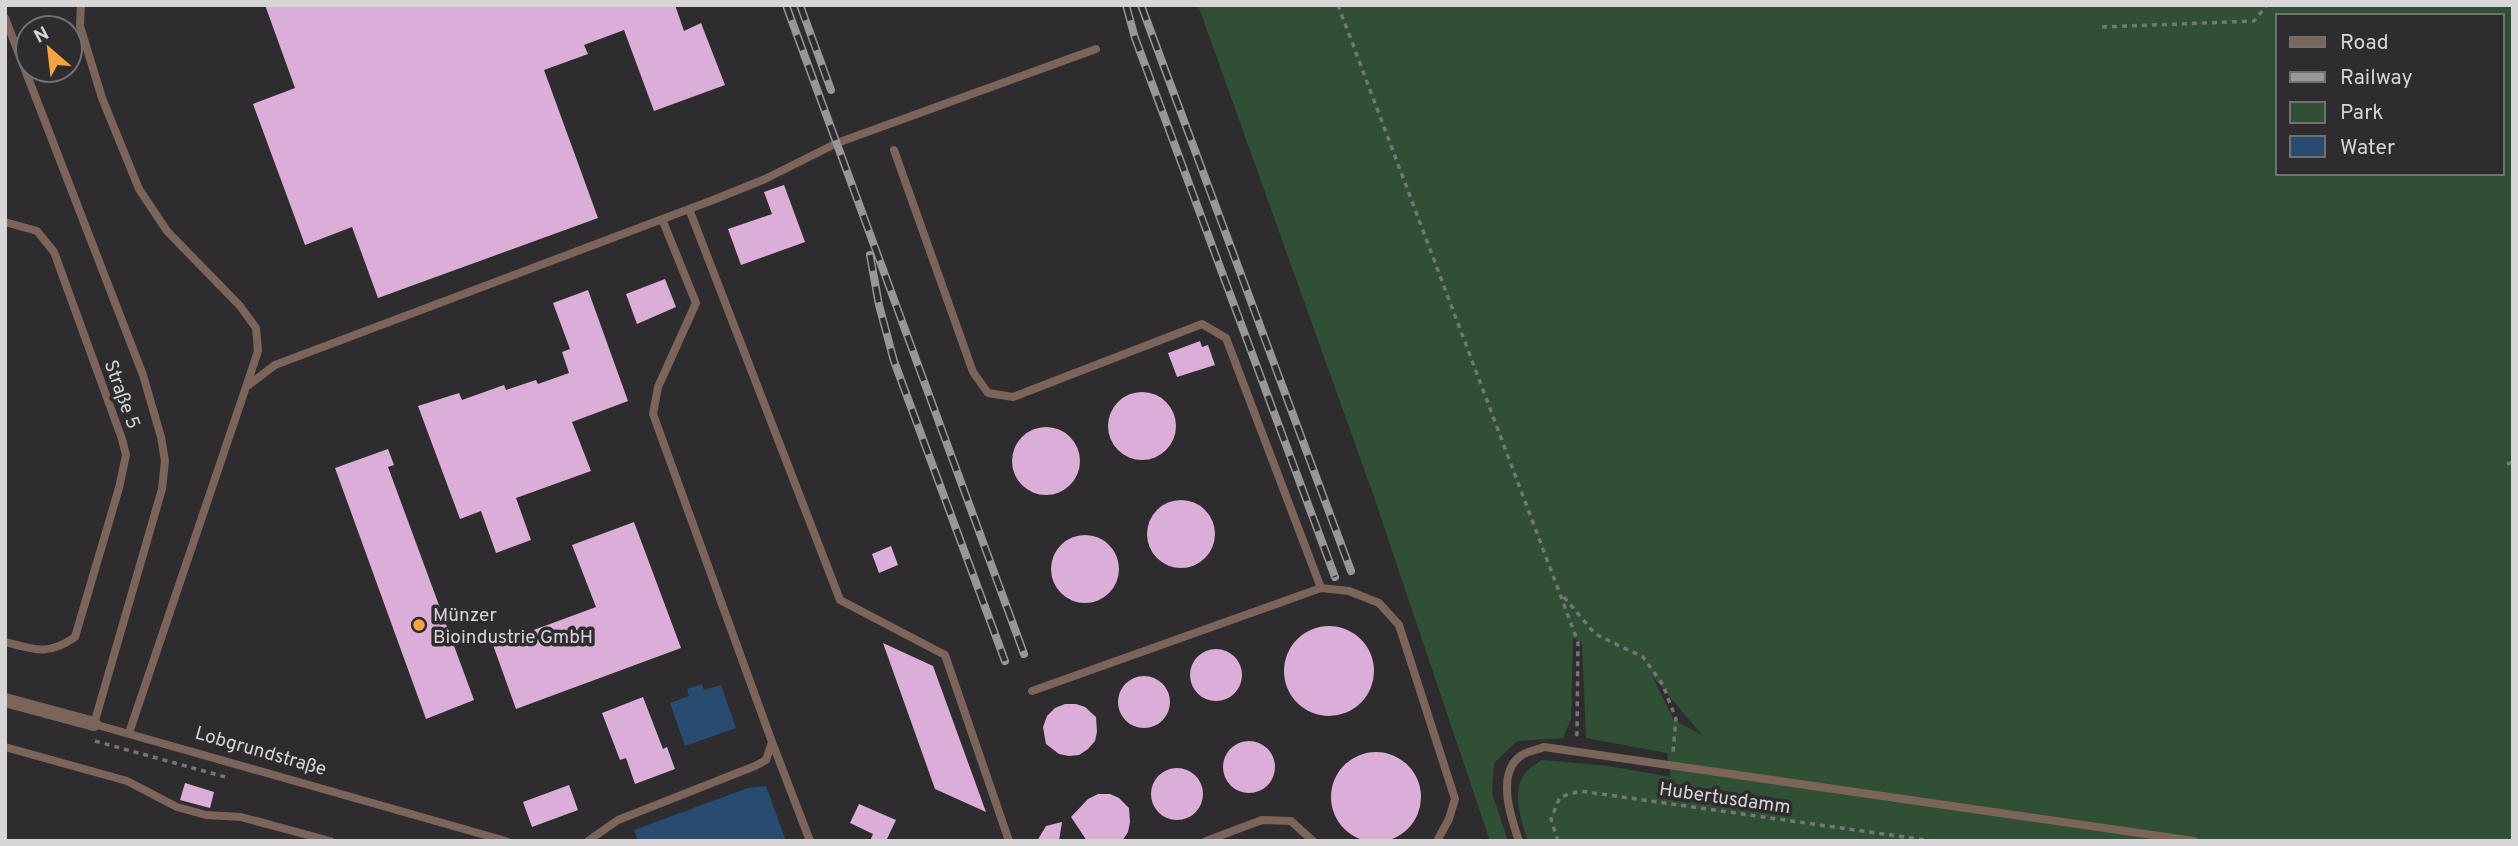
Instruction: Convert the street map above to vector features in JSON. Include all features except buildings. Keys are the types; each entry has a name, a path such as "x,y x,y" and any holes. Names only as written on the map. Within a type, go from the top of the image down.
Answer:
{"street":[{"name":"Lobgrundstraße","path":"5,700 94,724"}],"lane":[{"path":"81,5 80,26 102,98 139,189 166,231 240,306 256,328 258,351 129,733"},
{"path":"5,18 143,375 161,437 164,461 162,489 94,724"},
{"path":"246,387 275,365 765,179 837,143 1096,48"},
{"path":"894,150 974,372 988,393 1013,397 1202,324 1226,338 1321,588"},
{"path":"689,209 840,600 945,656 1009,841"},
{"path":"662,219 696,303 658,387 653,414 810,841"},
{"name":"Straße 5","path":"5,222 37,231 54,252 126,455 75,637 59,648 37,651 5,642"},
{"path":"1032,691 1321,588 1349,590 1379,603 1399,625 1455,799 1449,819 1437,841"},
{"name":"Lobgrundstraße","path":"94,724 506,841"},
{"path":"588,841 618,820 755,766 766,760 772,743"},
{"path":"5,747 127,781 177,807 206,815 241,817 330,841"},
{"path":"1519,841 1508,807 1508,774 1520,756 1544,747 2194,841"},
{"path":"1206,841 1262,820 1291,821 1313,841"}],"path":[{"path":"1338,5 1563,596 1578,642 1577,734 1569,751"},
{"path":"2102,27 2254,21 2267,5"},
{"path":"2507,464 2513,462"},
{"path":"1563,596 1595,634 1643,657 1663,685 1676,719 1671,766"},
{"name":"Hubertusdamm","path":"1558,841 1551,819 1560,797 1580,791 1933,841"}],"green space":[{"path":"1198,5 2513,5 2513,841 1528,841 1518,805 1519,787 1527,771 1541,760 1608,766 1671,777 1667,753 1586,738 1582,642 1573,638 1571,719 1563,738 1517,741 1494,763 1492,793 1508,841 1490,841 1373,494","holes":["1652,676 1703,736 1674,720"]}],"water":[{"path":"702,684 704,690 721,685 736,728 685,746 670,703 689,696 687,689"},
{"path":"766,786 786,841 638,841 634,830 748,788"}],"railway":[{"path":"786,5 1024,654"},
{"path":"800,5 831,90"},
{"path":"1126,5 1135,38 1335,577"},
{"path":"1141,5 1351,571"},
{"path":"870,255 879,305 894,361 1005,661"}],"place":[{"name":"Münzer Bioindustrie GmbH","path":"419,625"}]}
